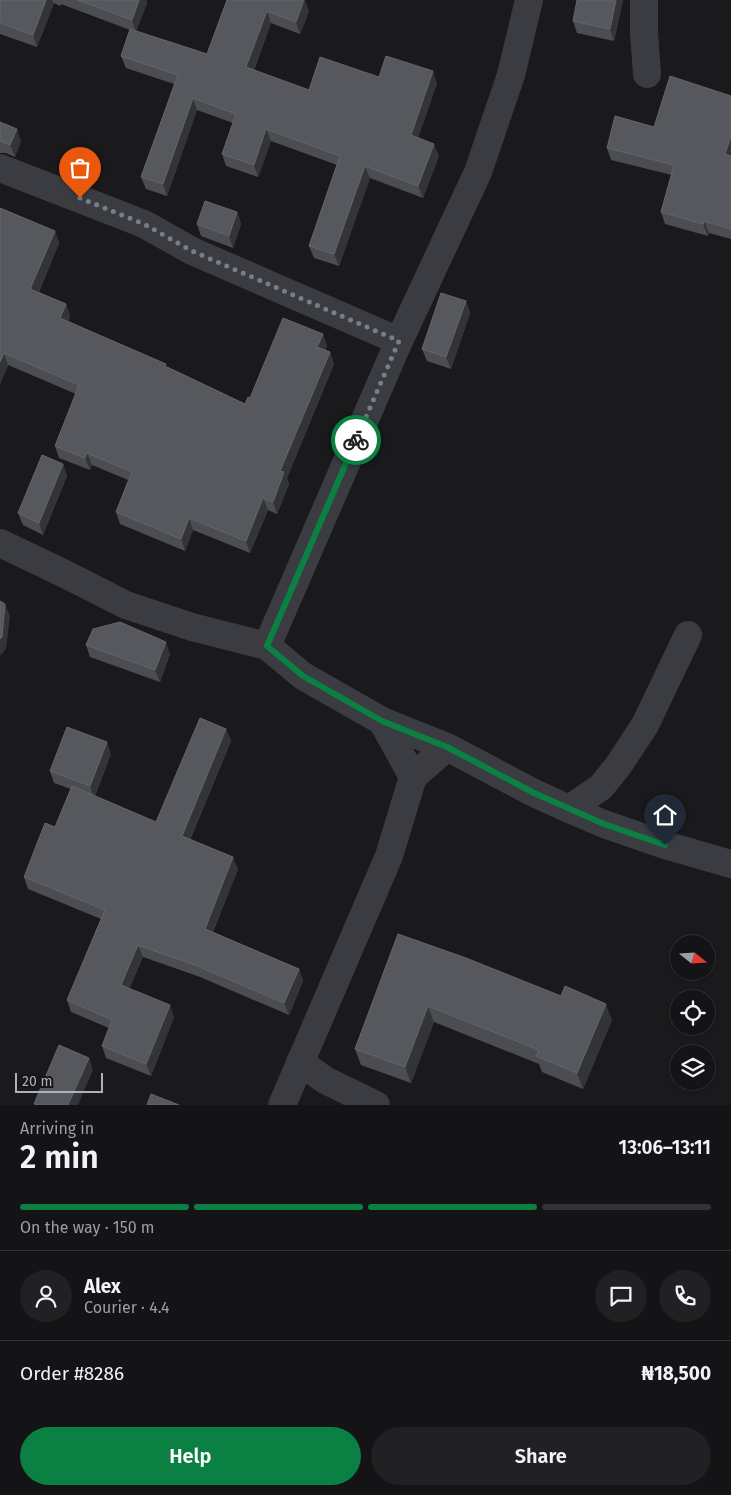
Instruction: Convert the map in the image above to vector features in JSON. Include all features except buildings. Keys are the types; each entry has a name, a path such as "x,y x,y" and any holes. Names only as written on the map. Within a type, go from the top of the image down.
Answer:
{"street":[{"path":"267,646 399,341 478,172 511,75 529,0"},
{"path":"644,0 647,74"},
{"path":"0,168 144,224 192,251 399,341"},
{"path":"0,543 126,605 192,627 267,646 303,676 382,721 447,747 534,793 569,809 604,824 665,845 731,864"},
{"path":"569,809 601,787 618,766 645,725 688,635"},
{"path":"382,721 413,777"},
{"path":"282,1105 389,856 413,777 447,747"},
{"path":"601,787 604,824"},
{"path":"300,1062 325,1080 376,1105"}],"way so far":[{"path":"80,198 144,224 192,251 399,341 356,440"}],"route":[{"path":"356,440 267,646 303,676 382,721 447,747 534,793 604,824 665,845"}]}
